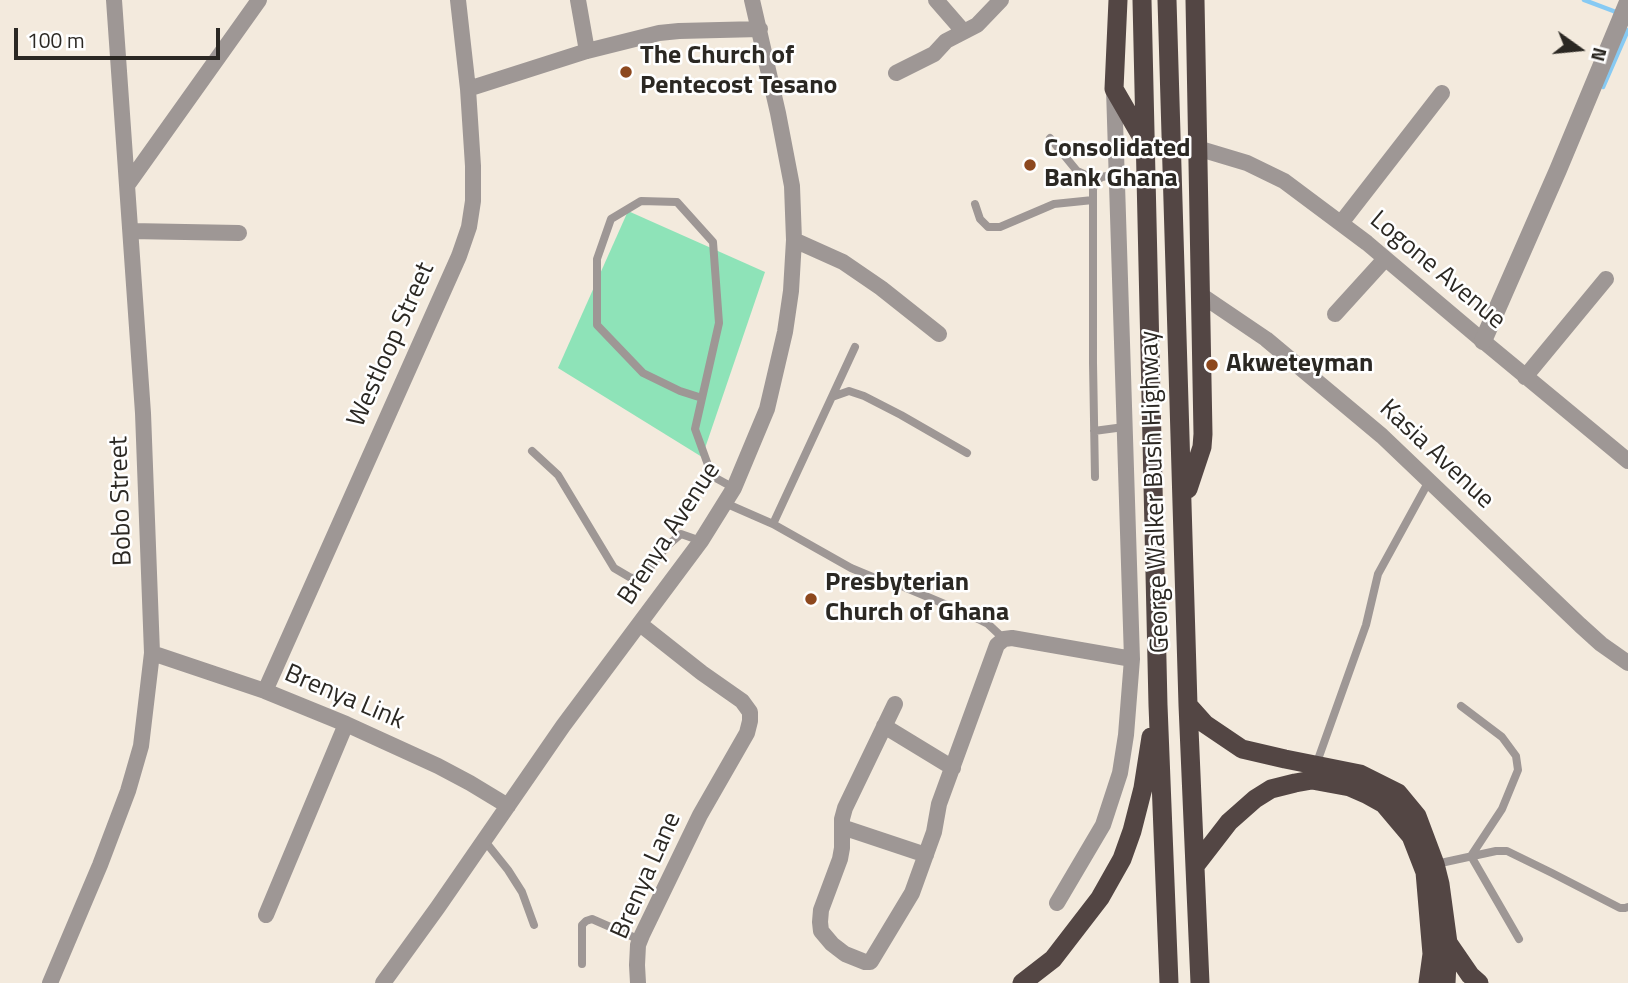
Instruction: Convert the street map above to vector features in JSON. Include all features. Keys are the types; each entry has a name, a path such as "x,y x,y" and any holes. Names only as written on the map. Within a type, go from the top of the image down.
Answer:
{"highway":[{"path":"1118,0 1114,89 1144,142"},
{"name":"George Walker Bush Highway","path":"1142,0 1158,705 1169,983"},
{"name":"George Walker Bush Highway","path":"1167,0 1188,705 1200,983"},
{"path":"1183,504 1202,447 1203,434 1195,0"},
{"path":"1022,983 1053,959 1100,898 1122,859 1143,788 1158,705"},
{"path":"1188,705 1205,724 1242,749 1360,774 1398,793 1418,816 1435,864 1448,943 1446,983"},
{"path":"1195,866 1229,822 1271,789 1312,780 1350,787 1366,794 1384,804 1410,836 1425,872 1432,954 1429,983"},
{"path":"1448,943 1469,975 1479,983"}],"street":[{"name":"Bobo Street","path":"50,983 100,866 128,791 141,746 152,653 143,413 114,0"},
{"path":"128,184 259,0"},
{"name":"Westloop Street","path":"265,691 453,269 469,227 473,201 473,166 468,89 457,0"},
{"path":"578,0 587,51"},
{"name":"Brenya Avenue","path":"383,983 563,726 701,541 734,488 767,409 776,376 791,291 794,240 792,186 752,0"},
{"path":"936,0 963,31"},
{"path":"896,73 934,54 946,41 977,25 1001,0"},
{"path":"1483,341 1558,170 1624,3"},
{"path":"468,89 587,51 660,33 760,29"},
{"path":"1057,903 1103,825 1120,773 1132,659 1114,89"},
{"path":"1341,223 1443,93"},
{"name":"Logone Avenue","path":"1197,148 1247,163 1284,181 1341,223 1525,377 1624,451"},
{"path":"131,231 239,233"},
{"path":"794,240 843,262 939,334"},
{"path":"1335,314 1385,259"},
{"path":"1525,377 1606,279"},
{"name":"Kasia Avenue","path":"1201,295 1266,339 1382,436 1580,625 1628,663"},
{"name":"Brenya Lane","path":"638,983 640,940 700,815 747,733 750,721 750,712 742,701 640,624"},
{"path":"895,704 845,808 841,859 821,910 821,931 832,944 845,954 865,962 870,962 912,892 934,832 939,804 997,645 1004,639 1012,638 1132,659"},
{"name":"Brenya Link","path":"152,653 265,691 346,724 438,766 508,806"},
{"path":"266,915 346,724"},
{"path":"884,726 953,768"},
{"path":"842,827 926,855"}],"lane":[{"path":"1050,138 1077,171 1097,180"},
{"path":"1095,477 1093,189 1097,180 1116,174"},
{"path":"975,204 980,219 988,227 1000,227 1054,204 1093,200"},
{"path":"702,398 680,391 643,373 597,325 597,259 611,219 640,201 677,202 713,242 719,324 695,429 712,476 734,488"},
{"path":"773,524 855,347"},
{"path":"832,397 849,391 864,396 967,453"},
{"path":"1094,431 1124,427"},
{"path":"532,451 558,475 614,568 631,578 643,577 672,541 681,534 701,541"},
{"path":"1315,765 1366,625 1378,574 1429,481"},
{"path":"725,503 773,524 851,568 967,613 988,624 1004,639"},
{"path":"1461,706 1502,737 1516,757 1518,770 1502,809 1471,856"},
{"path":"484,840 522,892 534,925"},
{"path":"1435,864 1496,851 1507,852 1620,908 1628,906"},
{"path":"1471,856 1519,939"},
{"path":"582,964 582,925 586,921 592,919 640,940"}],"green space":[{"path":"628,211 765,272 702,457 558,368"}],"waterway":[{"path":"1584,0 1616,12 1615,16"},
{"path":"1603,87 1628,30"}],"place":[{"name":"The Church of Pentecost Tesano","path":"626,72"},
{"name":"Consolidated Bank Ghana","path":"1030,165"},
{"name":"Akweteyman","path":"1212,365"},
{"name":"Presbyterian Church of Ghana","path":"811,599"}]}
